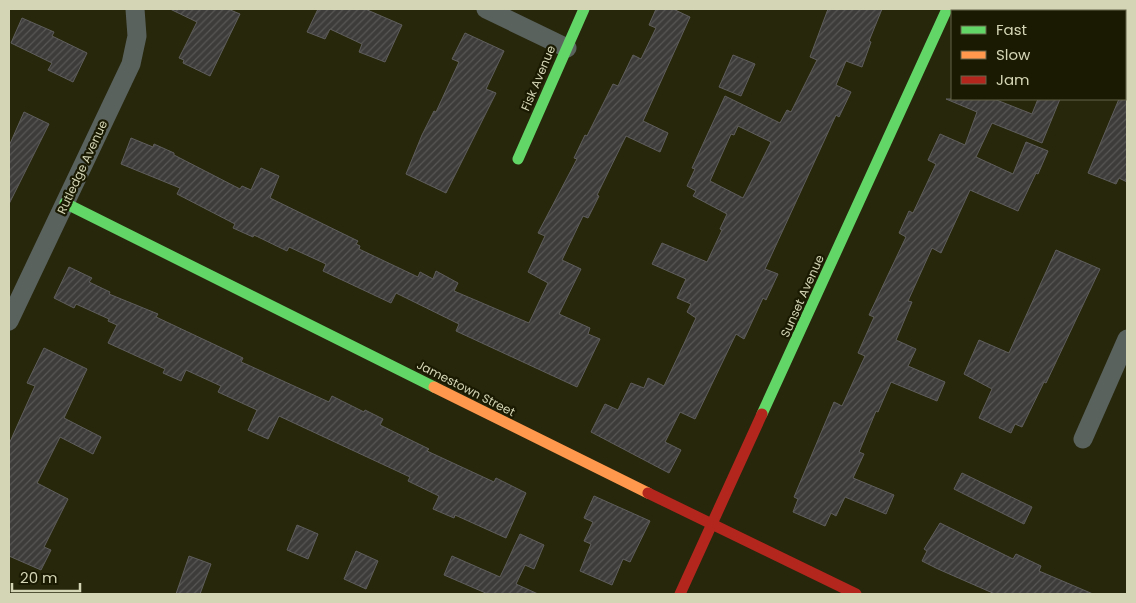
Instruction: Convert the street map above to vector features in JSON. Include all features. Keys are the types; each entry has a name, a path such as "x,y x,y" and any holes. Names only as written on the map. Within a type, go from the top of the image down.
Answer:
{"street":[{"name":"Rutledge Avenue","path":"9,321 131,64 137,36 133,9"},
{"path":"486,9 567,48"},
{"name":"Fisk Avenue","path":"518,159 584,9"},
{"name":"Sunset Avenue","path":"680,594 947,9"},
{"name":"Jamestown Street","path":"65,203 713,525 856,594"},
{"path":"1082,439 1127,339"}],"building":[{"path":"170,9 228,9 240,14 210,76 183,63 184,60 179,58 197,22"},
{"path":"318,9 365,9 402,25 385,62 359,52 362,44 330,29 325,39 307,32"},
{"path":"656,9 673,9 690,17 643,121 668,133 660,152 626,136 597,195 599,196 588,218 583,216 562,260 581,269 559,314 590,328 588,334 600,339 577,387 456,331 459,324 396,293 391,303 323,271 326,264 289,247 287,251 254,235 253,237 233,228 235,224 177,194 180,188 121,164 131,138 153,147 154,144 174,153 174,155 240,189 242,186 251,190 261,168 279,176 270,198 358,241 356,244 360,246 359,249 418,277 420,272 433,279 436,271 458,283 454,291 529,323 548,283 528,272 545,236 538,233 577,159 574,158 585,135 587,136 613,84 618,86 633,55 641,59 656,28 649,25"},
{"path":"828,9 882,9 869,41 871,42 862,67 846,61 836,85 851,92 839,117 836,115 765,269 778,274 766,300 763,298 744,339 736,334 695,419 680,412 665,442 681,450 669,473 591,432 605,404 618,410 631,383 644,388 648,378 664,386 696,318 687,312 691,304 677,298 686,279 652,264 662,243 707,262 722,230 720,229 727,214 693,196 696,191 687,186 695,169 692,168 725,96 780,123 787,110 791,112 817,60 810,57","holes":["738,126 771,142 743,198 710,181 731,134 734,135"]},
{"path":"22,18 54,32 52,36 87,53 73,82 48,70 52,63 11,43"},
{"path":"465,33 504,51 486,89 496,93 446,193 406,174 422,135 434,111 436,112 459,62 452,59"},
{"path":"733,55 755,64 741,96 719,87"},
{"path":"1126,79 1127,182 1119,178 1116,184 1088,173 1119,100 1126,100"},
{"path":"946,99 997,100 1032,114 1038,100 1060,100 1042,143 992,123 976,157 1013,174 1026,142 1048,151 1018,211 970,190 941,253 932,248 908,301 912,302 896,340 916,349 908,366 945,382 937,401 891,382 878,412 876,411 859,452 864,454 853,478 894,495 886,514 845,497 836,516 831,513 825,526 793,512 798,499 794,497 834,402 842,406 865,356 858,353 874,317 869,315 906,237 899,233 909,211 913,213 936,164 928,160 940,134 965,145 977,112"},
{"path":"24,112 49,124 9,204 9,146"},
{"path":"1056,250 1100,269 1046,383 1044,382 1022,427 1015,424 1011,433 979,418 992,389 964,374 979,340 1009,353"},
{"path":"69,267 92,278 89,282 110,292 109,294 158,314 156,317 243,358 241,362 329,402 332,396 364,412 365,410 383,419 380,425 429,449 427,451 494,482 496,478 526,493 506,538 455,515 454,518 433,509 439,496 408,481 410,477 279,416 268,439 248,430 257,410 218,392 221,386 186,370 181,381 163,373 165,369 108,343 117,325 108,321 109,319 76,304 74,308 54,298"},
{"path":"44,348 87,369 64,418 101,437 93,454 60,437 37,483 68,499 44,547 51,550 41,570 9,556 9,444 35,386 27,383"},
{"path":"962,473 1032,507 1024,524 954,489"},
{"path":"594,496 650,521 630,562 623,559 612,585 580,571 591,544 584,541 593,522 584,518"},
{"path":"940,523 1013,559 1016,554 1041,566 1039,571 1093,594 995,594 938,569 922,561 927,551 924,549"},
{"path":"297,525 318,534 308,559 287,550"},
{"path":"520,534 544,545 534,569 525,565 516,584 538,594 488,594 444,575 452,556 500,577"},
{"path":"356,551 378,561 366,589 344,579"},
{"path":"189,556 211,564 200,594 176,594"}],"traffic: fast":[{"path":"518,159 584,9"},
{"path":"762,414 947,9"},
{"path":"65,203 434,387"}],"traffic: slow":[{"path":"434,387 648,493"}],"traffic: jam":[{"path":"680,594 762,414"},
{"path":"648,493 856,594"}]}
